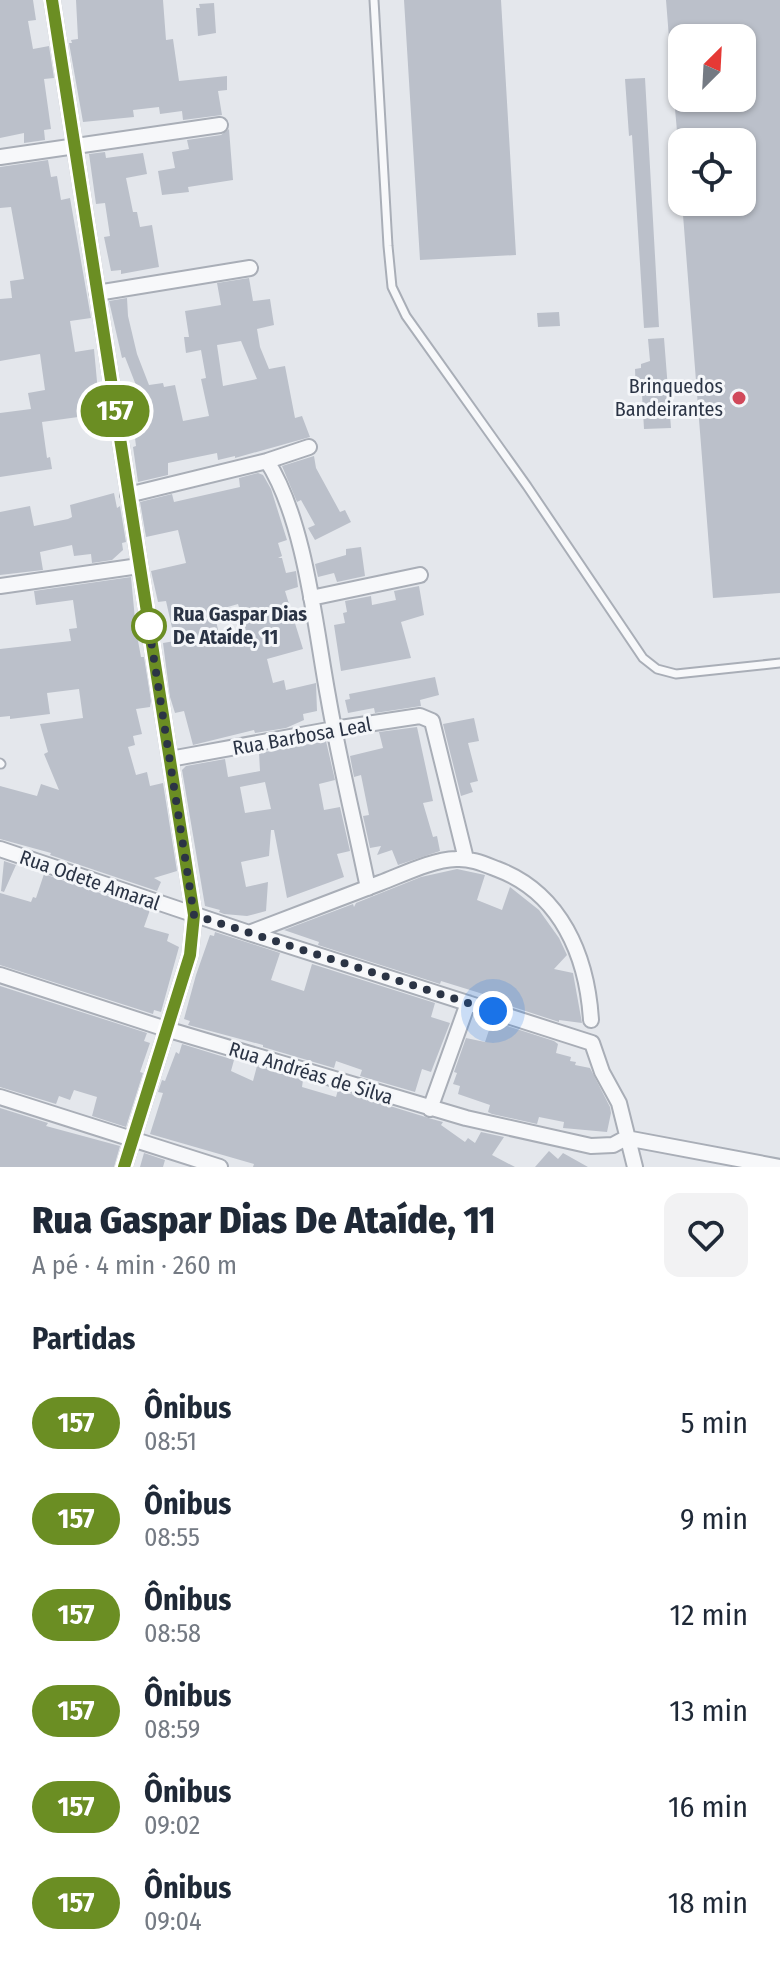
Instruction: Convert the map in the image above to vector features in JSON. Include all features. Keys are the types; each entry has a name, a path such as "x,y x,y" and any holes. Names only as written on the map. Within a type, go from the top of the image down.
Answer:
{"street":[{"path":"52,0 194,915 190,955 124,1167"},
{"path":"0,157 220,125"},
{"path":"97,293 250,268"},
{"path":"128,495 267,461 309,447"},
{"path":"267,461 280,483 295,528 368,888"},
{"path":"0,586 139,566"},
{"path":"311,598 420,575"},
{"name":"Rua Barbosa Leal","path":"170,759 420,716 432,721 466,859"},
{"name":"Rua Odete Amaral","path":"0,849 592,1043 602,1072 619,1103 626,1138"},
{"path":"249,933 448,860 466,859 524,882 552,908 570,933 580,960 590,1001 591,1020"},
{"name":"Rua Andréas de Silva","path":"0,975 430,1109 591,1146 613,1145 626,1138"},
{"path":"430,1109 468,1003"},
{"path":"0,1097 220,1167"},
{"path":"635,1167 626,1138 780,1167"}],"lane":[{"path":"374,0 392,287 406,316 527,486 643,658 657,669 676,674 780,663"}],"building":[{"path":"0,0 33,0 36,20 28,21 33,49 49,46 54,78 44,79 51,129 44,130 45,140 24,143 24,133 0,138"},
{"path":"76,0 163,0 166,40 173,39 179,81 227,76 227,90 218,91 222,115 183,120 182,111 160,114 159,107 133,110 134,117 83,122 69,43 78,39"},
{"path":"404,0 501,0 516,255 420,260"},
{"name":"Brinquedos Bandeirantes","path":"666,0 780,0 780,593 713,598 683,216 756,216 756,128 677,128 675,112 756,112 756,24 668,25"},
{"path":"214,3 216,33 198,36 196,8 200,8 199,4"},
{"path":"645,78 659,327 644,328 632,135 629,136 625,79"},
{"path":"229,129 233,180 188,187 189,192 162,195 158,171 175,168 172,152 189,149 187,140 221,135"},
{"path":"105,152 106,158 143,153 147,174 126,178 133,212 137,212 140,227 152,225 159,267 121,274 121,270 111,271 104,237 110,236 105,203 96,204 89,154"},
{"path":"48,160 51,177 57,176 61,200 70,198 91,318 70,321 75,352 94,349 100,414 42,422 47,458 50,457 52,469 0,477 0,413 31,409 28,393 45,390 40,354 0,361 0,299 12,298 10,281 24,279 11,207 0,208 0,167"},
{"path":"249,278 253,301 270,299 274,325 257,329 260,347 269,369 285,366 295,418 302,416 310,437 235,458 218,460 217,453 168,463 168,475 138,482 133,423 129,423 127,411 133,409 131,394 139,393 125,357 122,358 109,301 127,298 137,354 149,385 175,385 183,421 209,416 201,379 206,378 201,350 186,353 184,337 189,337 185,311 221,305 217,283","holes":["241,341 257,379 223,386 217,345"]},
{"path":"559,312 560,326 538,327 537,313"},
{"path":"664,338 671,428 644,429 642,394 636,394 635,369 650,361 648,339"},
{"path":"314,456 316,468 340,512 345,510 351,522 315,540 308,528 315,525 301,500 297,502 282,466"},
{"path":"258,473 263,475 271,489 287,540 278,543 282,556 278,558 282,558 286,573 296,571 298,587 285,591 303,649 267,659 273,683 284,680 286,690 316,683 317,711 303,714 304,720 286,728 255,733 254,730 193,745 184,711 175,713 170,697 163,643 175,641 166,601 158,602 151,571 186,563 178,530 146,537 140,502 172,494 174,502 240,487 239,478","holes":["238,604 248,637 221,644 214,611"]},
{"path":"114,493 117,508 120,506 126,542 122,543 123,550 112,560 92,563 91,554 74,556 72,545 40,552 43,570 0,575 0,512 30,506 34,526 68,519 72,517 70,505"},
{"path":"361,547 365,576 337,582 334,573 318,577 315,564 346,555 346,549"},
{"path":"131,577 136,630 151,701 150,707 136,709 142,734 133,736 135,745 128,747 136,775 147,772 150,786 163,783 177,871 154,878 161,882 157,891 51,853 0,839 0,786 37,796 41,784 59,790 44,754 48,752 40,724 83,718 79,689 47,693 50,714 10,719 10,716 0,717 0,649 71,641 69,629 77,628 73,600 36,605 34,591"},
{"path":"419,586 424,615 401,622 411,658 341,671 334,625 345,623 345,601 371,596 372,605 396,600 394,591"},
{"path":"435,677 439,695 420,700 421,706 375,713 374,708 348,713 345,700 350,699 349,694"},
{"path":"474,718 479,741 468,743 478,781 470,783 473,792 461,796 443,724"},
{"path":"417,727 433,801 423,803 440,851 398,865 392,850 377,855 381,846 370,848 363,816 369,815 361,775 354,777 350,756 383,748 379,732"},
{"path":"326,741 335,780 319,784 324,810 340,807 350,851 337,854 344,877 287,898 274,830 271,830 269,856 241,862 246,887 268,882 266,911 247,916 224,914 205,906 182,770 186,766 225,759 228,777 260,771 259,753","holes":["265,782 271,809 245,813 240,787"]},
{"path":"4,861 16,865 4,892 1,891"},
{"path":"457,869 485,875 477,900 502,910 510,887 539,910 567,955 554,969 573,973 582,1023 559,1022 498,1002 499,999 441,981 440,984 318,945 319,942 284,930 353,904 354,907 356,903 421,877"},
{"path":"44,874 150,910 144,927 169,934 167,941 179,947 161,1012 154,1010 153,1014 0,965 0,893 31,902 33,897 36,898"},
{"path":"215,932 280,953 271,980 304,991 312,964 435,1003 431,1017 450,1023 431,1072 422,1069 415,1092 360,1076 362,1070 336,1061 334,1068 188,1025 190,1021 184,1019 196,975 210,935 214,936"},
{"path":"0,986 147,1033 144,1041 150,1043 126,1127 92,1116 97,1097 74,1090 70,1100 59,1096 56,1104 0,1087"},
{"path":"492,1021 554,1041 558,1044 556,1053 571,1057 570,1061 576,1062 575,1065 590,1068 610,1107 607,1132 563,1128 564,1122 539,1117 537,1124 492,1114 488,1112 490,1105 458,1094 460,1086 453,1084 457,1073 454,1072 466,1038 485,1042"},
{"path":"182,1044 234,1060 231,1071 253,1081 257,1066 303,1080 302,1087 336,1097 338,1090 443,1122 441,1125 465,1142 468,1138 475,1143 481,1132 504,1137 492,1155 515,1167 253,1167 254,1164 150,1134 163,1093 158,1092 162,1080 165,1081"},
{"path":"0,1108 48,1123 46,1126 120,1146 114,1167 0,1167"},
{"path":"549,1151 558,1159 563,1153 588,1167 535,1167"},
{"path":"144,1153 165,1160 163,1167 140,1167"}],"bus line":[{"name":"157","path":"52,0 194,915 190,955 124,1167"}],"place":[{"name":"Brinquedos Bandeirantes","path":"739,398"},
{"name":"Rua Gaspar Dias De Ataíde, 11","path":"149,626"}],"route":[{"path":"149,626 148,621 194,915 493,1011"}]}
